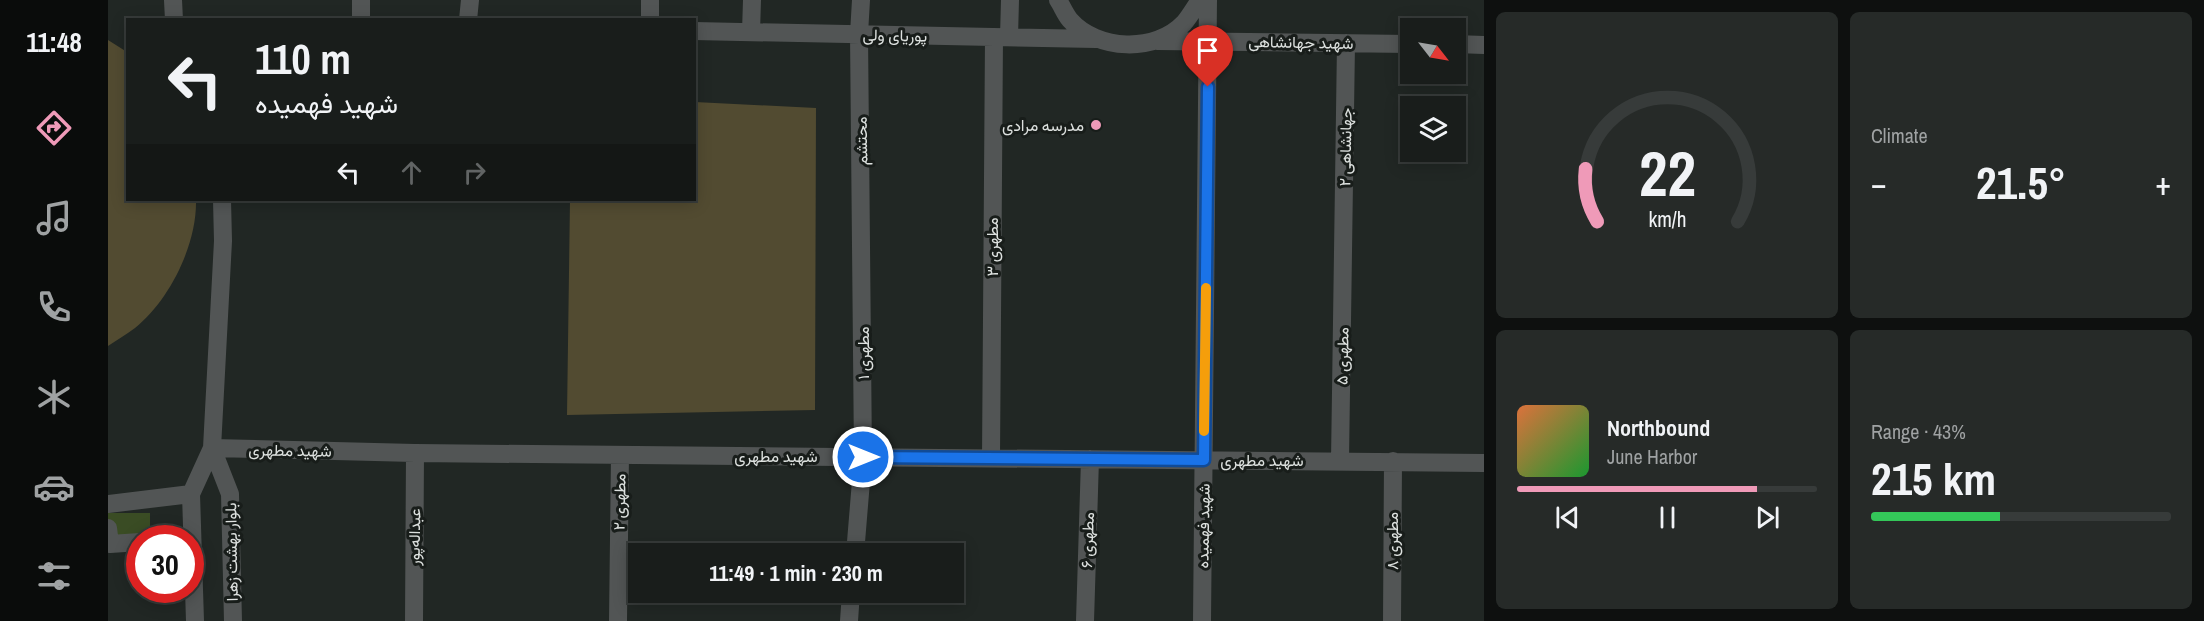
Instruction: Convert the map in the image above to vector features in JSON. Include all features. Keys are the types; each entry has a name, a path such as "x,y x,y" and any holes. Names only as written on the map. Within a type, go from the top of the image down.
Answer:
{"street":[{"path":"173,0 174,18"},
{"path":"361,0 361,18"},
{"path":"468,18 470,0"},
{"path":"650,18 651,0"},
{"path":"751,32 752,0"},
{"name":"محتشم","path":"861,0 863,249"},
{"name":"مطهری ۳","path":"991,458 1001,37 1010,0"},
{"path":"1058,0 1071,21 1096,39"},
{"path":"1157,41 1183,24 1200,0"},
{"name":"شهید فهمیده","path":"1203,621 1208,0"},
{"name":"پوریای ولی","path":"696,31 1096,39"},
{"name":"شهید جهانشاهی","path":"1096,39 1126,46 1157,41 1208,40 1400,44"},
{"name":"جهانشاهی ۲","path":"1343,252 1346,43"},
{"path":"1466,44 1484,45"},
{"path":"192,525 191,494 212,448 223,241 222,201"},
{"name":"مطهری ۱","path":"856,543 863,457 863,249"},
{"name":"مطهری ۵","path":"1340,461 1343,252"},
{"name":"شهید مطهری","path":"212,448 415,453 1484,463"},
{"name":"بلوار بهشت زهرا","path":"212,448 230,494 233,621"},
{"name":"عبداله‌پور","path":"414,621 415,453"},
{"name":"مطهری ۲","path":"618,621 620,455"},
{"name":"مطهری ۶","path":"1085,621 1090,459"},
{"name":"مطهری ۸","path":"1392,621 1393,461"},
{"path":"108,504 191,494"},
{"path":"108,528 110,544 126,543"},
{"path":"194,603 195,621"},
{"path":"849,621 850,603"}],"shaded area":[{"path":"108,40 126,51 126,201 196,201 192,235 170,287 148,316 108,346"},
{"path":"696,102 816,108 815,410 567,415 570,201 696,201"}],"building":[{"path":"108,513 150,513 150,525 126,525 126,537 108,537"}],"slow traffic":[{"path":"1204,431 1206,288"}],"place":[{"name":"مدرسه مرادی","path":"1096,125"}],"route":[{"path":"863,457 1204,460 1208,87"}]}
